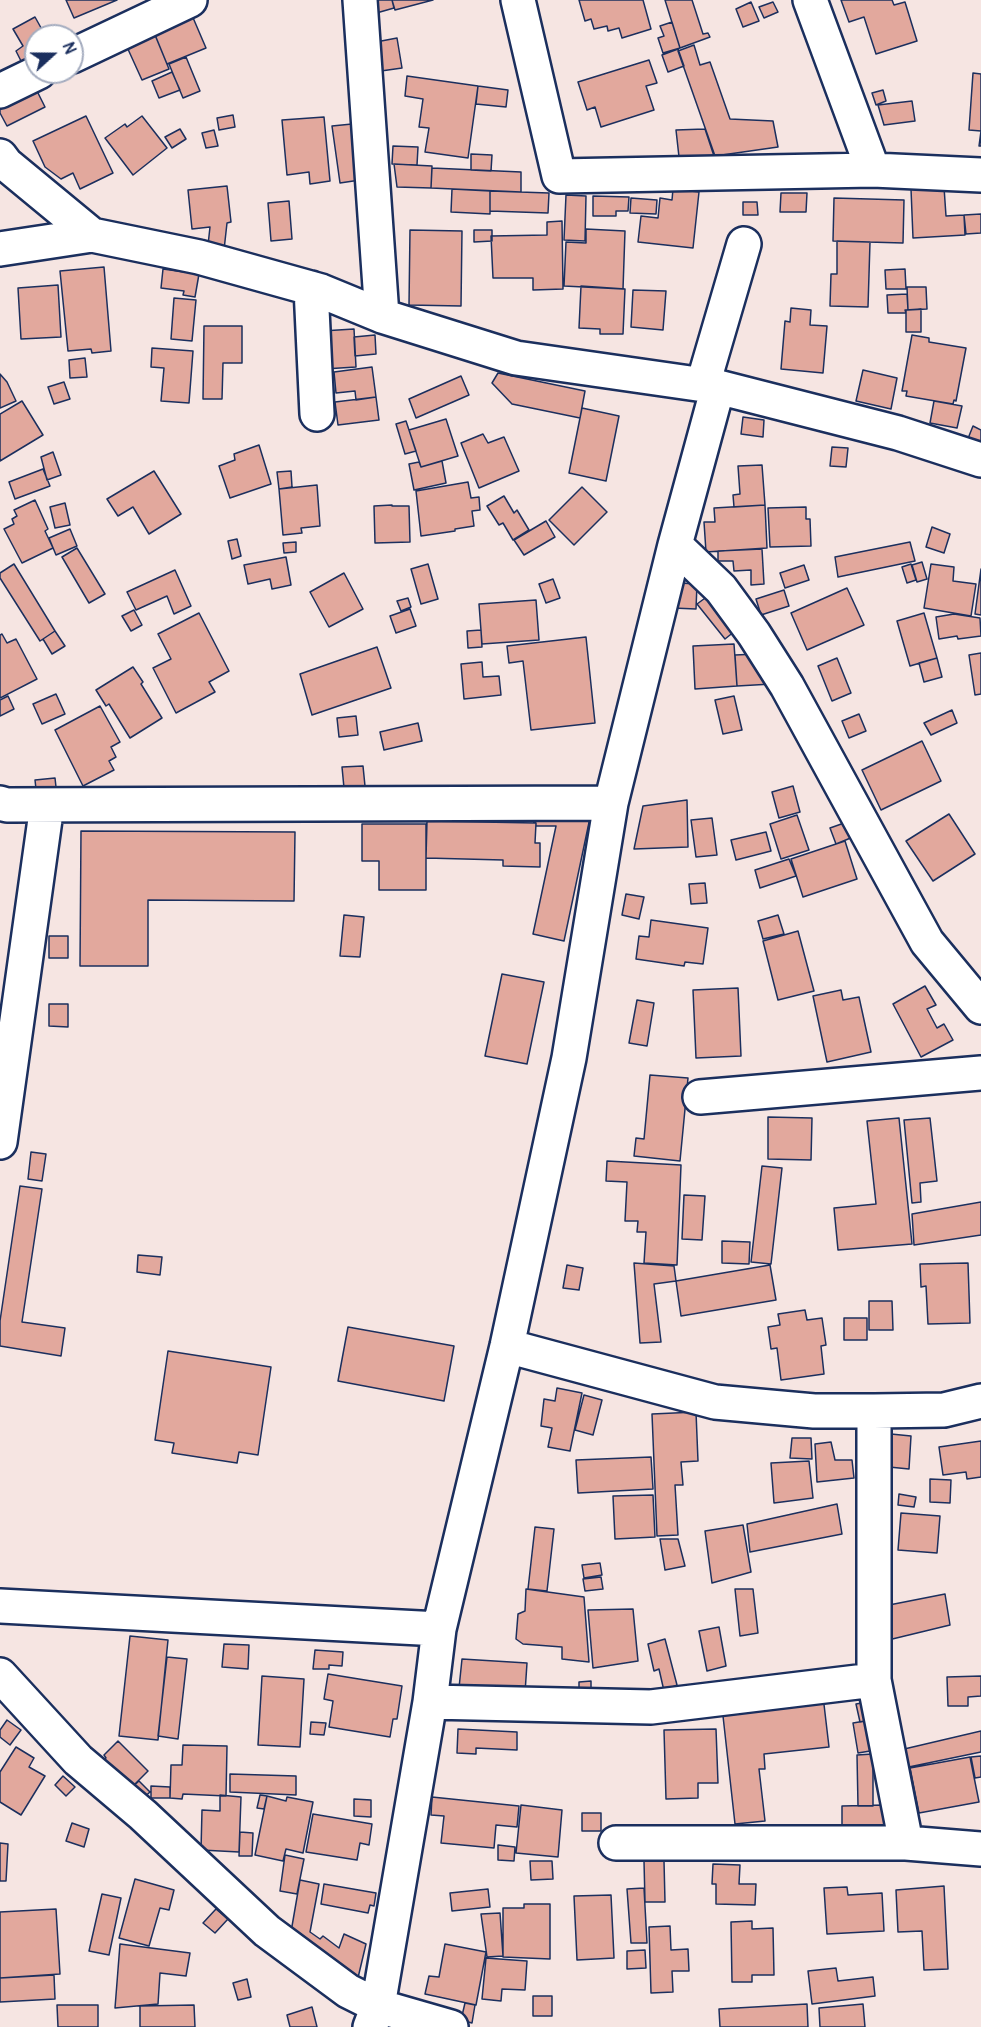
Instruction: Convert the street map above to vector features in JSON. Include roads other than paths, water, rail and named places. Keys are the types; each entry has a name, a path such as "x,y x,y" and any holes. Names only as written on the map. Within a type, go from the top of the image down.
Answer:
{"street":[{"path":"84,50 190,0"},
{"path":"360,0 382,316"},
{"path":"518,0 559,176 873,170 981,176"},
{"path":"810,0 873,170"},
{"path":"0,91 24,79"},
{"path":"0,156 6,164 92,235"},
{"path":"0,249 92,235 200,257 311,288 382,316 516,358 710,386 898,433 981,460"},
{"path":"374,2016 430,1702 439,1629 507,1346 569,1058 611,803 675,545 744,244"},
{"path":"311,288 317,414"},
{"path":"675,545 721,589 754,634 787,686 927,942 981,1007"},
{"path":"0,803 48,805 611,803"},
{"path":"0,1142 48,805"},
{"path":"700,1097 981,1073"},
{"path":"507,1346 715,1402 814,1411 874,1411 944,1410 981,1401"},
{"path":"874,1411 874,1680 906,1843"},
{"path":"0,1606 439,1629"},
{"path":"0,1675 78,1760 143,1815 267,1931 348,1991 374,2016 451,2027"},
{"path":"430,1702 651,1707 874,1680"},
{"path":"616,1843 906,1843 981,1849"}]}
